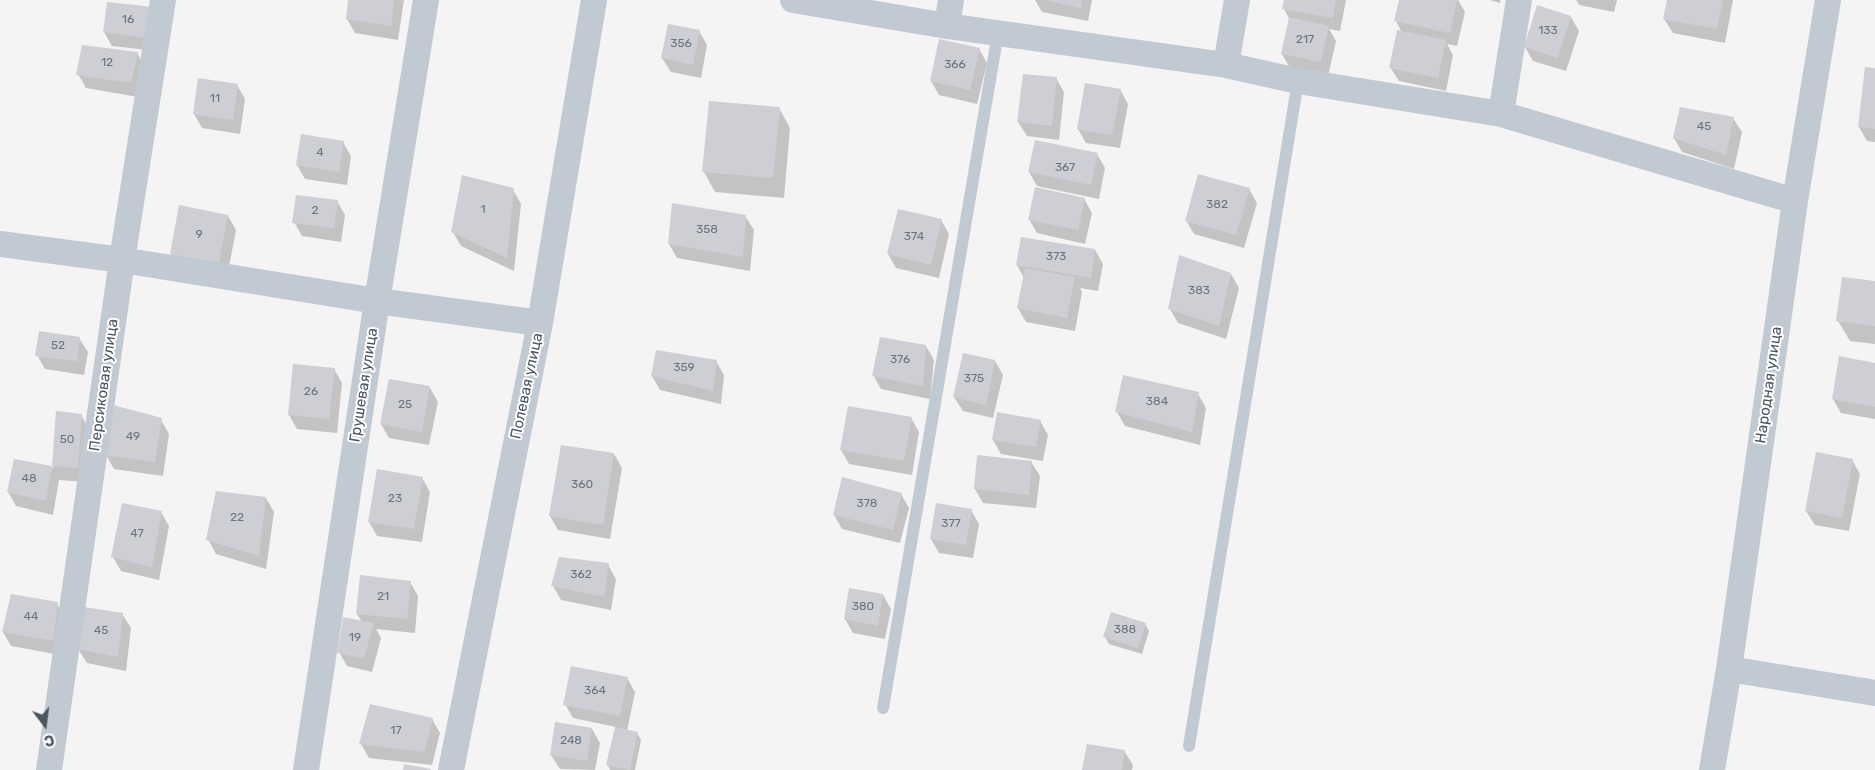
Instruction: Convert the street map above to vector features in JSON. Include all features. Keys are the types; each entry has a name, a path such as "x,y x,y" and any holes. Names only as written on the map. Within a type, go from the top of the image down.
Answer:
{"street":[{"name":"Персиковая улица","path":"49,770 122,260 163,0"},
{"name":"Грушевая улица","path":"306,770 377,301 426,0"},
{"name":"Полевая улица","path":"451,770 540,323 594,0"},
{"path":"793,0 947,26 1226,65 1298,81 1500,114 1795,201"},
{"path":"947,26 951,0"},
{"path":"1226,65 1237,0"},
{"path":"1500,114 1519,0"},
{"name":"Народная улица","path":"1712,770 1730,669 1795,201 1828,0"},
{"path":"0,244 122,260 377,301 540,323"},
{"path":"1730,669 1875,693"}],"lane":[{"path":"883,708 998,33"},
{"path":"1189,746 1298,81"}],"building":[{"path":"348,0 394,0 391,26 346,19"},
{"path":"1045,0 1082,0 1081,8"},
{"path":"1284,0 1336,0 1333,18 1282,9"},
{"path":"1399,0 1457,0 1450,33 1394,21"},
{"path":"1667,0 1723,0 1717,29 1663,19"},
{"path":"107,2 153,7 149,38 103,32"},
{"path":"1537,5 1571,16 1558,58 1524,47"},
{"path":"1289,17 1329,26 1321,62 1281,54"},
{"path":"668,24 700,30 693,65 661,58"},
{"path":"1397,30 1446,40 1438,78 1389,68"},
{"path":"939,39 980,48 970,90 930,81"},
{"path":"82,45 138,52 131,83 76,75"},
{"path":"1865,67 1875,68 1875,129 1858,127"},
{"path":"1023,74 1057,77 1052,126 1017,122"},
{"path":"198,78 238,84 233,120 193,114"},
{"path":"1085,83 1121,89 1112,135 1077,129"},
{"path":"709,101 780,107 773,178 702,172"},
{"path":"1680,107 1734,117 1726,155 1673,138"},
{"path":"301,134 344,141 339,172 296,165"},
{"path":"1035,140 1098,153 1091,185 1028,172"},
{"path":"1198,174 1250,188 1236,235 1185,221"},
{"path":"462,175 514,188 507,258 451,232"},
{"path":"1035,187 1085,198 1078,230 1028,220"},
{"path":"296,195 338,200 334,228 292,223"},
{"path":"672,203 746,215 743,257 668,244"},
{"path":"179,205 228,215 219,263 170,254"},
{"path":"898,209 942,219 931,265 887,254"},
{"path":"1021,237 1095,249 1091,278 1016,265"},
{"path":"1179,255 1231,273 1219,326 1168,309"},
{"path":"1025,268 1075,277 1067,318 1017,308"},
{"path":"1842,277 1875,281 1875,326 1836,321"},
{"path":"39,331 80,337 77,361 35,356"},
{"path":"880,337 926,345 923,386 872,376"},
{"path":"656,350 717,360 713,391 651,376"},
{"path":"963,353 995,360 986,405 953,397"},
{"path":"1839,356 1875,363 1875,407 1832,399"},
{"path":"293,364 335,368 329,419 288,415"},
{"path":"1123,375 1199,392 1192,432 1115,412"},
{"path":"389,379 430,386 422,432 380,424"},
{"path":"113,405 162,418 155,462 105,455"},
{"path":"848,406 912,417 904,461 840,450"},
{"path":"56,411 82,414 78,468 52,466"},
{"path":"997,412 1041,420 1036,447 992,440"},
{"path":"561,445 614,453 603,525 549,516"},
{"path":"1816,452 1853,459 1842,518 1805,511"},
{"path":"977,455 1032,461 1029,495 974,489"},
{"path":"14,459 52,466 46,501 7,492"},
{"path":"377,469 423,477 414,529 368,522"},
{"path":"842,477 902,493 893,530 833,515"},
{"path":"216,491 266,497 259,556 206,540"},
{"path":"122,503 162,511 152,567 111,557"},
{"path":"936,503 972,509 966,545 930,539"},
{"path":"559,557 609,563 604,597 551,586"},
{"path":"360,575 411,581 407,619 356,614"},
{"path":"849,588 883,594 878,626 844,619"},
{"path":"11,594 58,602 53,641 2,632"},
{"path":"84,607 123,613 118,657 77,649"},
{"path":"1111,612 1146,623 1138,648 1103,637"},
{"path":"343,617 374,623 364,658 337,653"},
{"path":"571,666 628,677 620,716 563,705"},
{"path":"370,704 433,718 424,752 359,744"},
{"path":"555,722 592,728 587,761 550,755"},
{"path":"615,727 638,732 630,770 606,765"},
{"path":"1087,744 1125,750 1122,770 1082,770"},
{"path":"404,764 431,769 403,770"}]}
